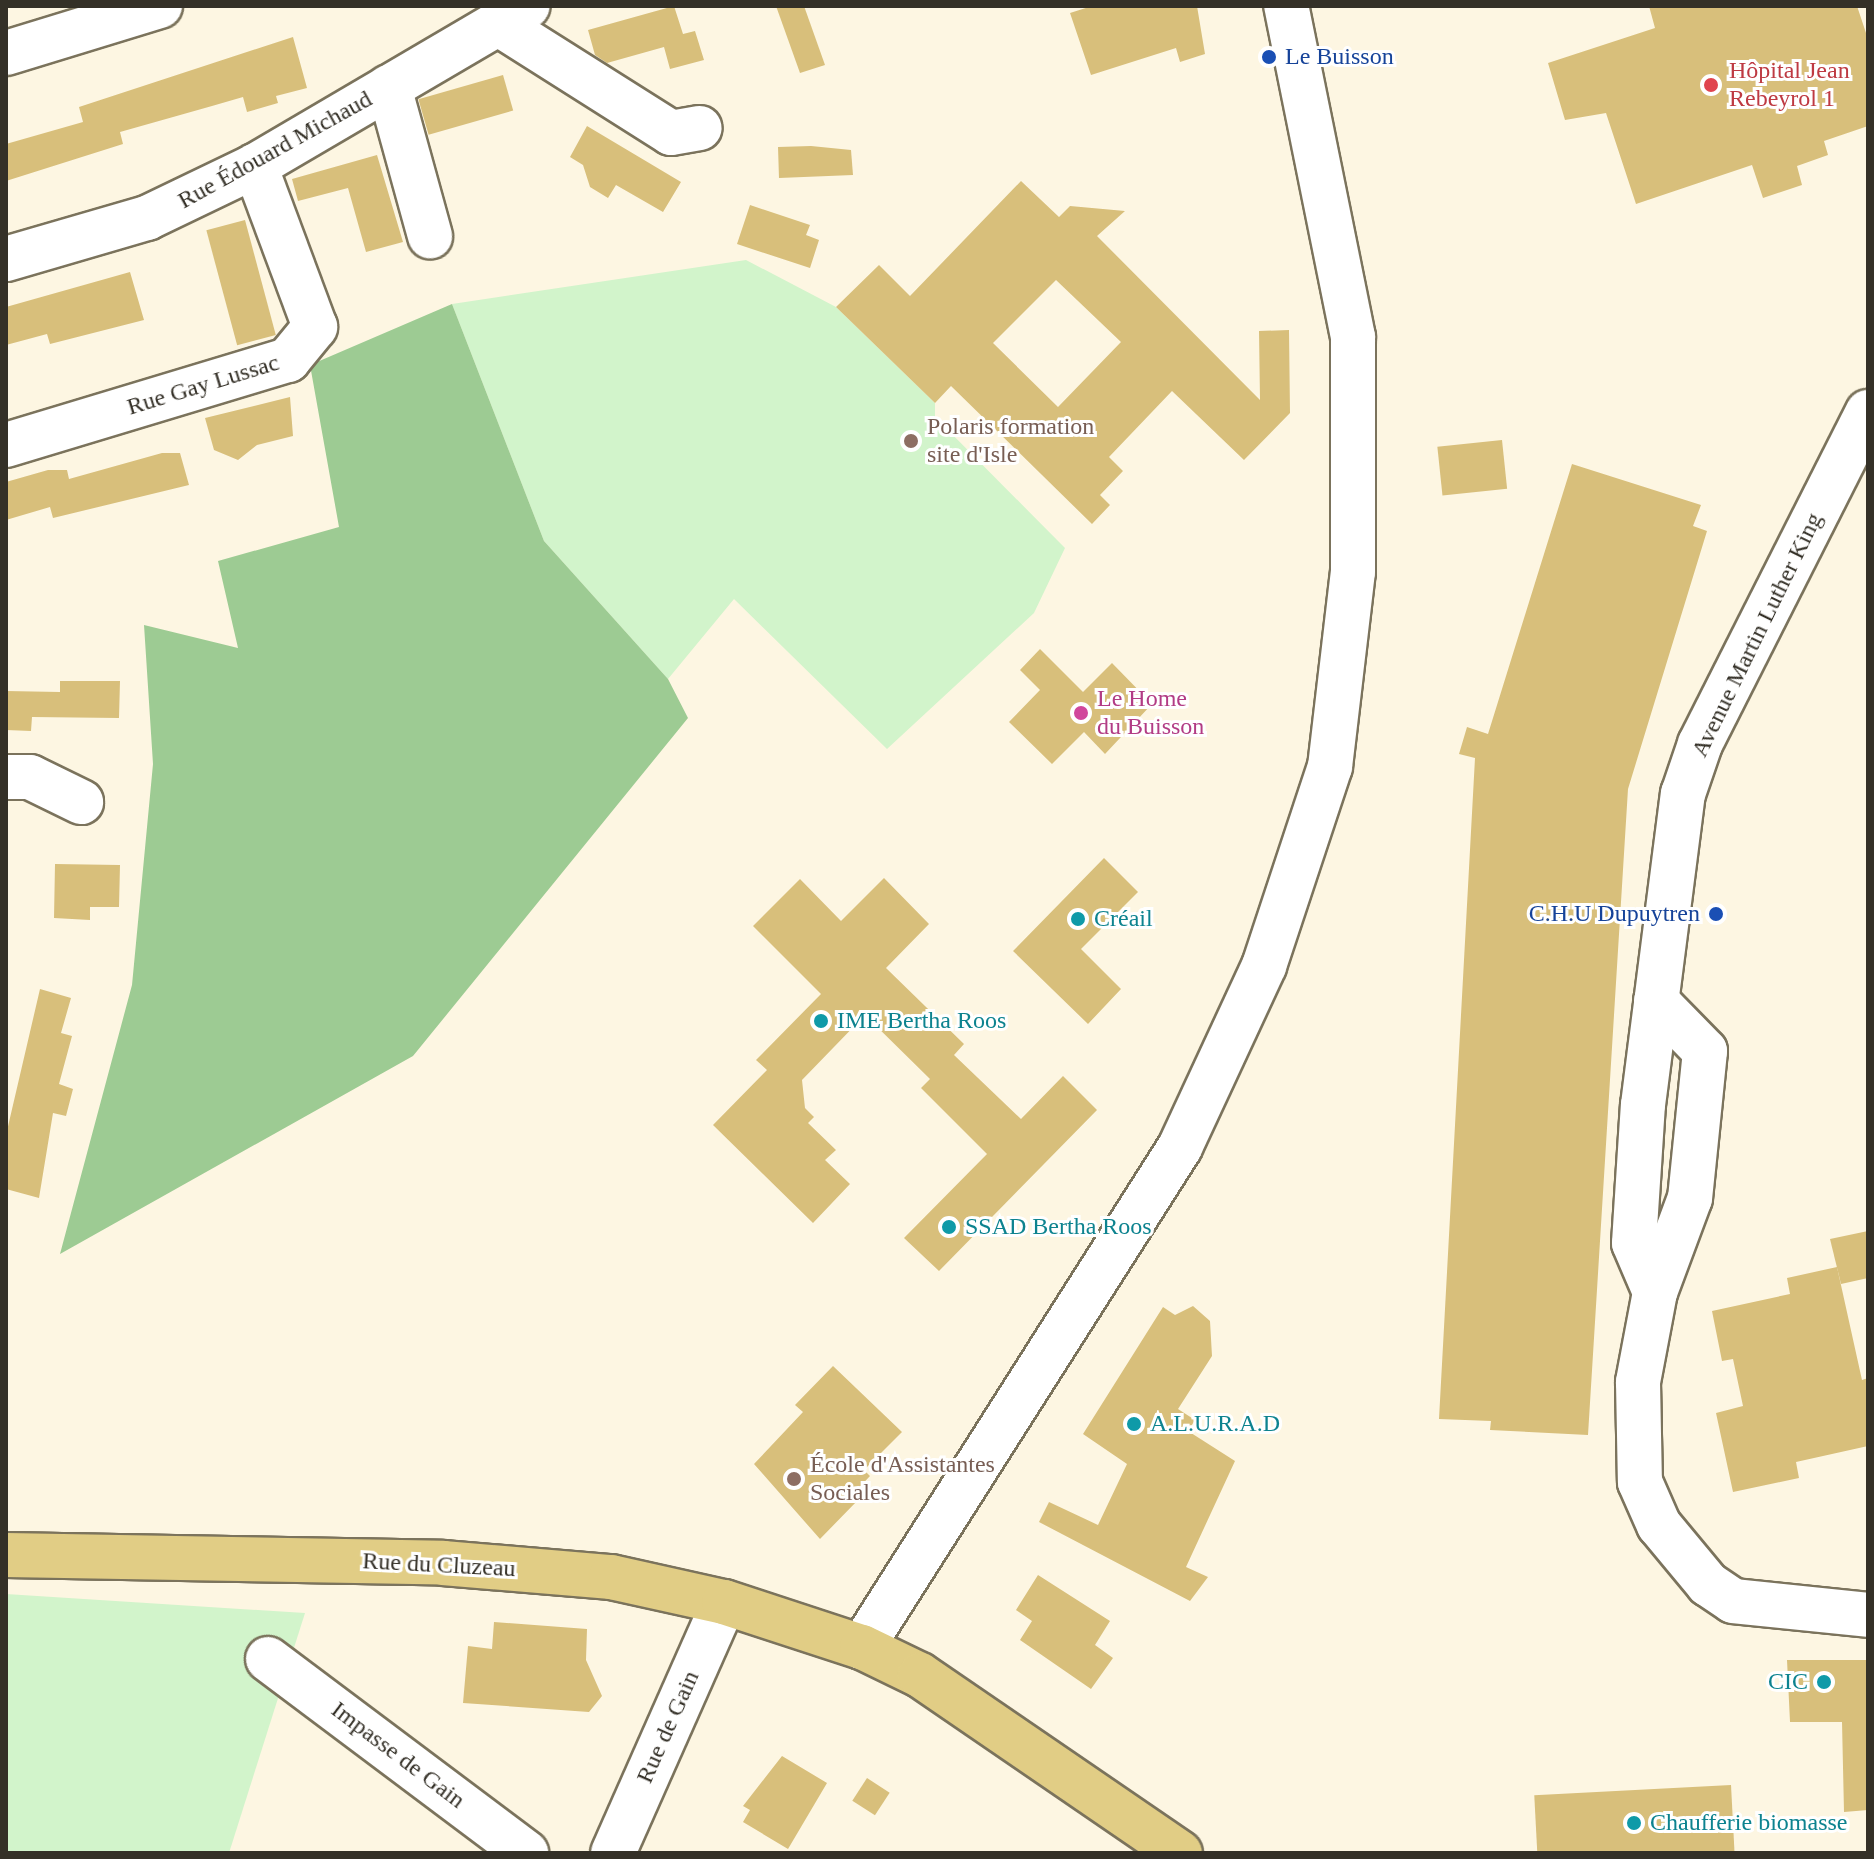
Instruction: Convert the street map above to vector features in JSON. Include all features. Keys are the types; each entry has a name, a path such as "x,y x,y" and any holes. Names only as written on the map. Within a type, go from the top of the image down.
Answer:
{"main road":[{"name":"Rue du Cluzeau","path":"6,1555 443,1563 611,1577 724,1602 862,1647 920,1675 1180,1853"}],"street":[{"path":"6,53 160,6"},
{"path":"862,1647 1180,1147 1264,966 1330,767 1353,572 1353,337 1286,6"},
{"path":"515,16 671,133 700,128"},
{"name":"Rue Édouard Michaud","path":"6,259 147,218 255,166 515,16"},
{"path":"389,87 430,236"},
{"name":"Rue Gay Lussac","path":"6,445 288,360 315,327 255,166"},
{"name":"Avenue Martin Luther King","path":"1655,1292 1634,1243 1643,1105 1683,794 1700,744 1868,412"},
{"path":"6,777 30,777 81,802"},
{"path":"1656,1001 1705,1051 1690,1198 1655,1292 1638,1382 1640,1482 1659,1525 1708,1584 1733,1601 1868,1615"},
{"name":"Rue de Gain","path":"613,1853 724,1602"},
{"name":"Impasse de Gain","path":"268,1659 526,1853"}],"green space":[{"path":"746,260 836,307 935,403 935,417 1065,548 1034,613 887,749 734,599 668,679 544,541 452,304"},
{"path":"452,304 544,541 668,679 688,718 413,1056 60,1254 132,985 153,764 144,625 238,648 218,561 339,527 310,365"},
{"path":"6,1594 305,1613 229,1853 6,1853"}],"building":[{"path":"674,6 683,34 695,31 704,60 670,69 664,47 607,63 595,55 588,30"},
{"path":"776,6 804,6 825,65 800,73"},
{"path":"1092,6 1197,6 1205,54 1180,62 1176,48 1091,75 1070,13"},
{"name":"Hôpital Jean Rebeyrol 1","path":"1649,6 1857,6 1868,39 1868,126 1824,141 1828,155 1797,166 1802,185 1763,198 1752,165 1636,204 1606,113 1565,120 1548,63 1655,28"},
{"path":"293,37 307,88 276,96 278,103 247,112 243,97 120,132 123,144 6,181 6,144 83,122 79,107"},
{"path":"503,75 513,111 429,135 418,99"},
{"path":"587,126 681,182 663,212 616,185 608,198 590,187 583,165 570,157"},
{"path":"778,147 851,150 853,175 779,178"},
{"path":"377,155 403,242 366,252 348,188 298,201 292,179"},
{"path":"1021,181 1059,217 1070,206 1125,211 1097,236 1260,400 1259,331 1289,330 1290,413 1244,460 1172,391 1109,457 1123,471 1100,495 1110,505 1092,524 951,386 935,403 836,307 879,265 910,296","holes":["1056,280 1121,342 1058,407 993,343"]},
{"path":"750,205 810,225 806,235 819,240 810,268 737,244"},
{"path":"245,220 276,335 237,345 206,230"},
{"path":"130,272 144,320 50,344 47,334 6,345 6,307"},
{"path":"290,397 293,436 257,445 238,460 214,450 205,418"},
{"path":"1502,440 1507,489 1442,496 1437,447"},
{"path":"162,453 180,453 189,485 53,518 50,507 6,520 6,482 48,470 67,470 69,479"},
{"path":"1572,464 1701,505 1693,526 1707,531 1628,789 1588,1435 1490,1430 1491,1421 1439,1419 1475,758 1459,754 1467,727 1488,734"},
{"name":"Le Home du Buisson","path":"1040,649 1083,692 1112,663 1152,704 1105,754 1084,732 1052,764 1009,722 1040,690 1020,670"},
{"path":"60,681 120,681 119,718 32,717 31,731 6,730 6,691 60,692"},
{"name":"Créail","path":"1104,858 1138,892 1081,949 1121,989 1088,1024 1013,951"},
{"path":"55,864 120,865 119,907 90,907 90,920 54,918"},
{"path":"884,878 929,924 886,968 964,1044 954,1055 1021,1119 1063,1076 1097,1110 939,1271 904,1238 987,1154 921,1088 930,1079 865,1015 802,1080 805,1108 814,1117 808,1123 836,1150 825,1160 850,1184 813,1223 713,1125 767,1070 756,1060 821,994 753,926 800,879 841,921"},
{"path":"40,989 71,998 61,1033 72,1036 59,1084 73,1089 66,1116 53,1113 39,1198 6,1189 6,1135"},
{"path":"1868,1231 1868,1278 1841,1284 1830,1239"},
{"path":"1837,1267 1862,1380 1868,1378 1868,1446 1796,1462 1799,1478 1733,1492 1716,1413 1743,1406 1733,1359 1722,1361 1712,1311 1790,1294 1787,1278"},
{"name":"A.L.U.R.A.D","path":"1193,1306 1210,1321 1212,1356 1178,1409 1195,1420 1188,1431 1235,1461 1186,1567 1208,1577 1190,1601 1039,1522 1049,1502 1098,1525 1127,1464 1083,1434 1163,1307 1175,1315"},
{"path":"833,1366 902,1432 864,1470 870,1476 853,1494 858,1500 820,1539 754,1464 803,1412 795,1405"},
{"path":"1038,1575 1110,1621 1095,1645 1113,1658 1091,1689 1020,1640 1032,1621 1016,1610"},
{"path":"494,1622 587,1629 586,1660 602,1696 589,1712 463,1703 468,1646 492,1649"},
{"path":"1787,1660 1868,1660 1868,1810 1844,1812 1842,1722 1790,1722"},
{"path":"782,1756 827,1783 788,1849 743,1822 750,1810 743,1806"},
{"path":"867,1778 890,1793 875,1815 852,1801"},
{"name":"Chaufferie biomasse","path":"1731,1785 1735,1853 1537,1853 1534,1795"}],"place":[{"name":"Le Buisson","path":"1269,57"},
{"name":"Hôpital Jean Rebeyrol 1","path":"1711,85"},
{"name":"Polaris formation site d'Isle","path":"911,441"},
{"name":"Le Home du Buisson","path":"1081,713"},
{"name":"C.H.U Dupuytren","path":"1716,914"},
{"name":"Créail","path":"1078,919"},
{"name":"IME Bertha Roos","path":"821,1021"},
{"name":"SSAD Bertha Roos","path":"949,1227"},
{"name":"A.L.U.R.A.D","path":"1134,1424"},
{"name":"École d'Assistantes Sociales","path":"794,1479"},
{"name":"CIC","path":"1824,1682"},
{"name":"Chaufferie biomasse","path":"1634,1823"}]}
